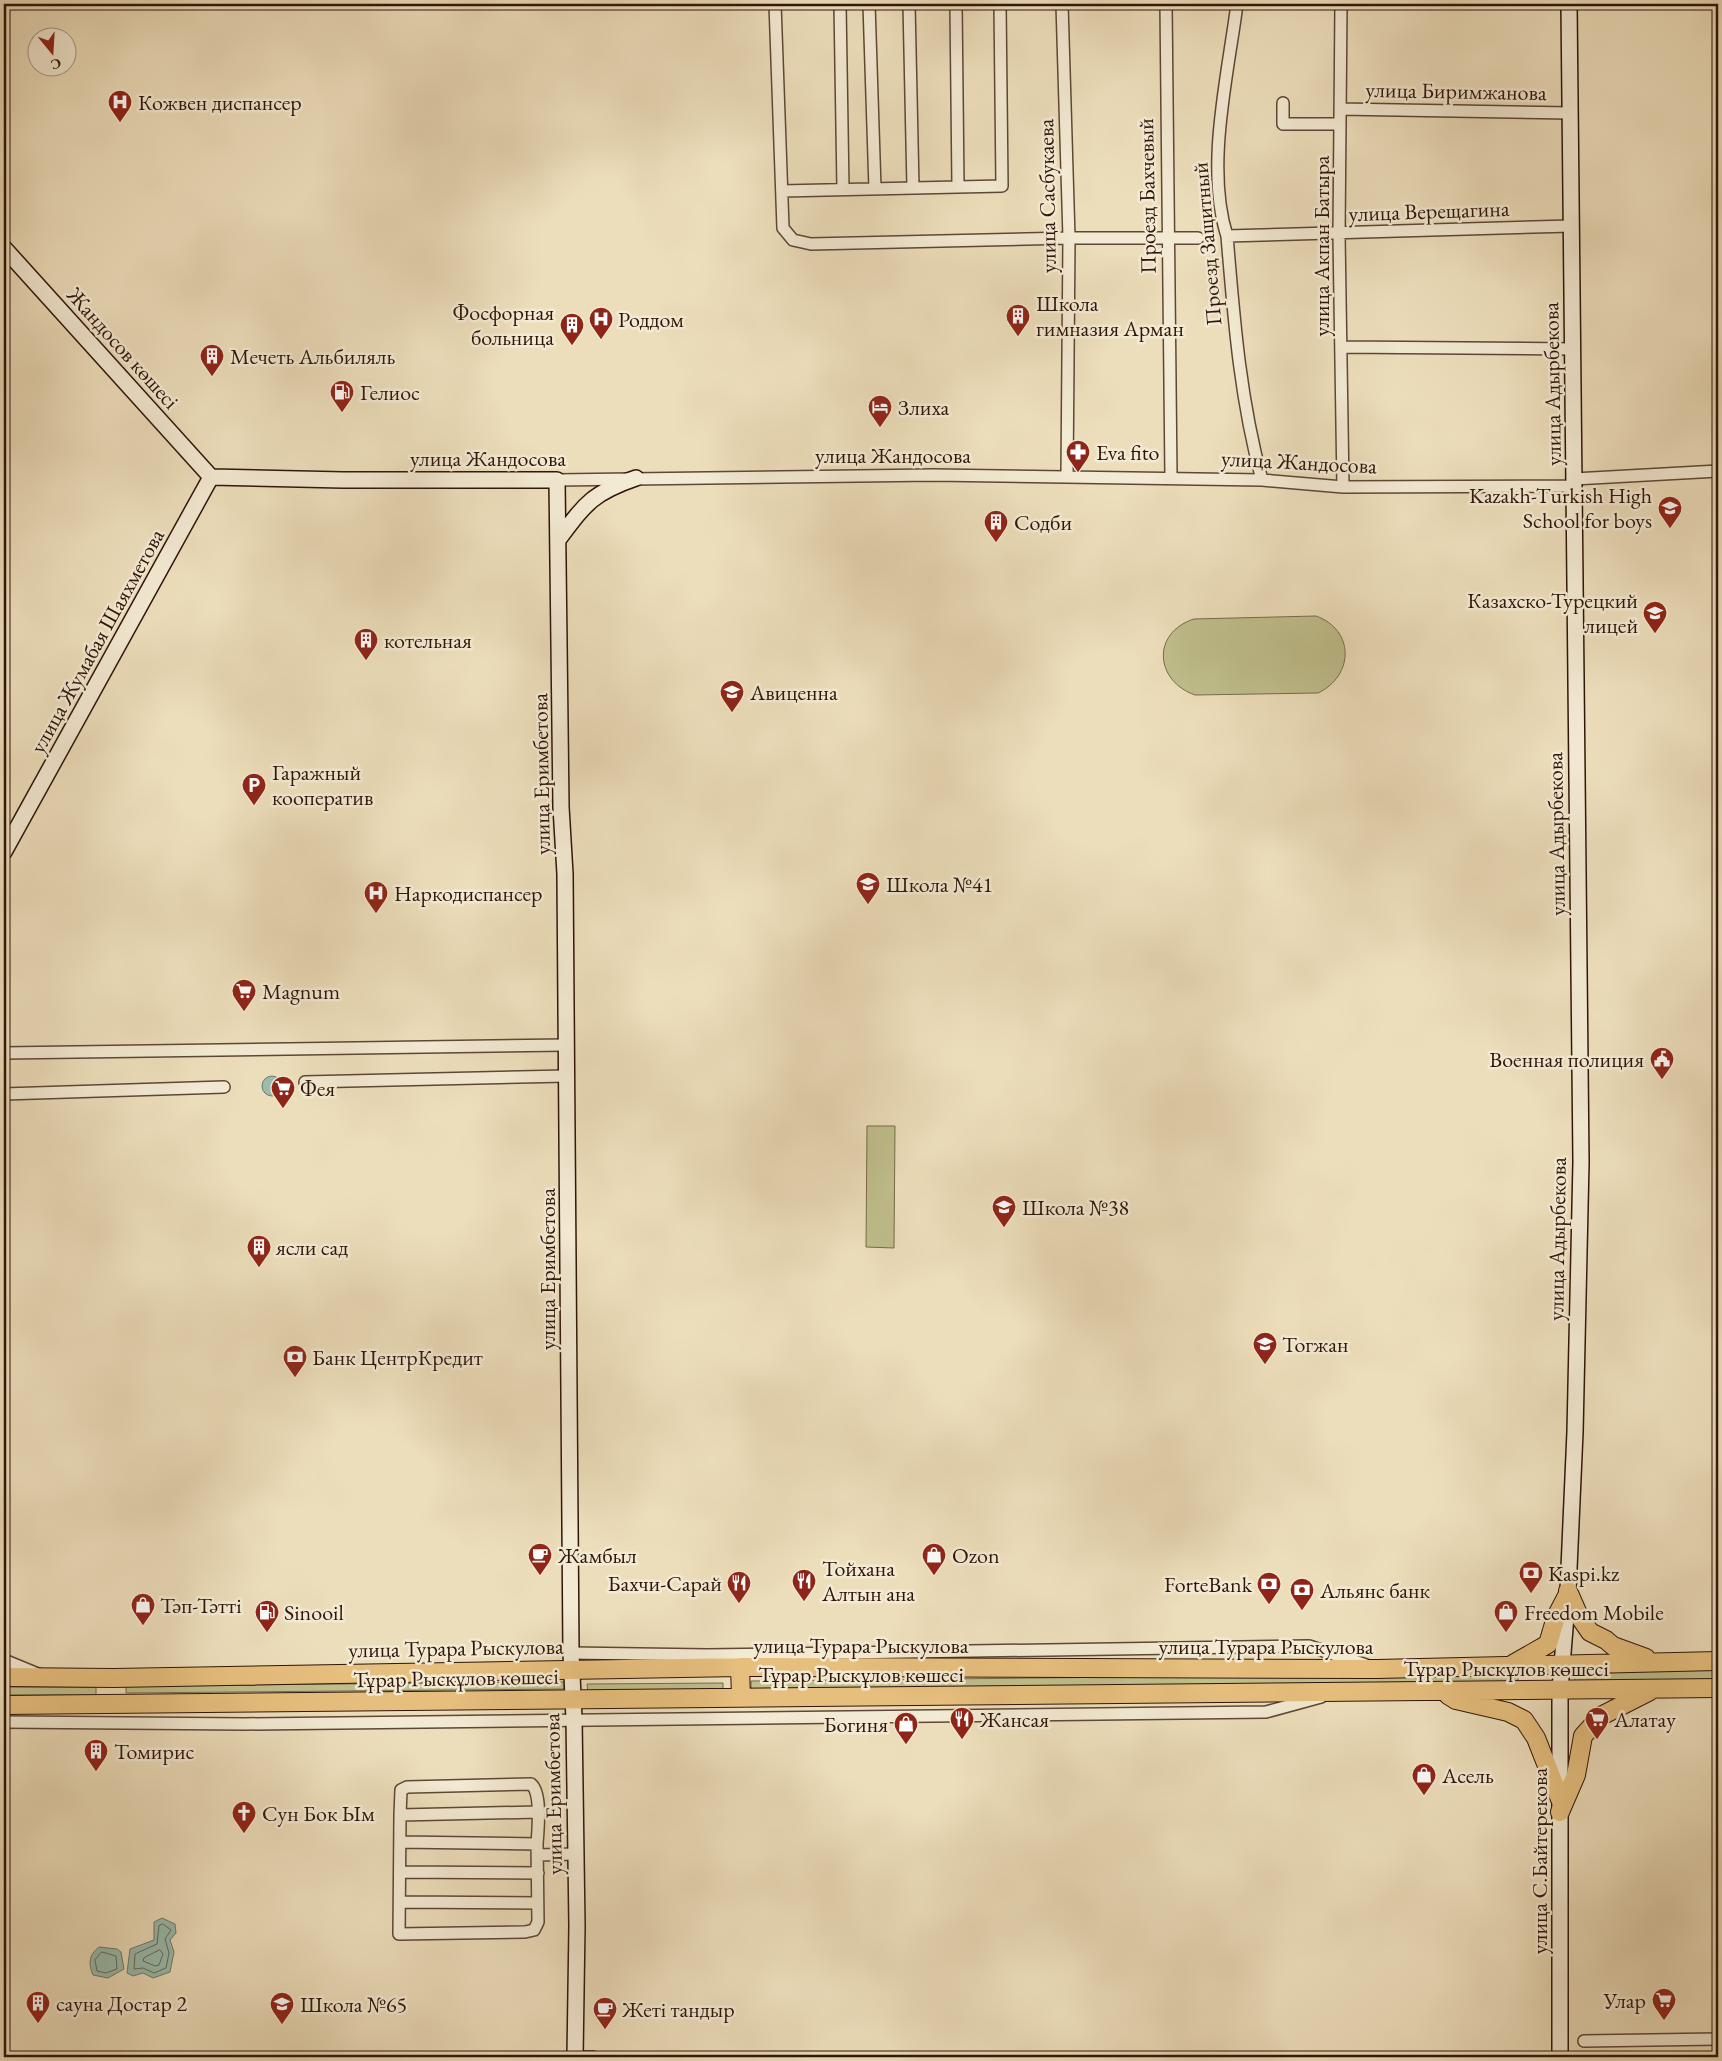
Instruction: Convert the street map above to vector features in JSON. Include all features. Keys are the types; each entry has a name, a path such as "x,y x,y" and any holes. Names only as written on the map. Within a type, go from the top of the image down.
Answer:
{"main road":[{"name":"улица Адырбекова","path":"1561,1664 1567,1594 1575,1432 1581,1162 1569,4"},
{"name":"Жандосов көшесі","path":"4,248 211,477"},
{"name":"улица Жандосова","path":"211,477 343,480 557,480"},
{"name":"улица Жумабая Шаяхметова","path":"4,852 211,477"},
{"path":"558,540 592,498 609,487 636,478"},
{"name":"улица Еримбетова","path":"557,480 577,1926 574,2057"},
{"path":"1567,1594 1590,1632 1613,1646 1658,1662"},
{"path":"1510,1665 1548,1644 1556,1617 1567,1594"},
{"name":"улица Турара Рыскулова","path":"4,1677 114,1678 572,1661 657,1668 1377,1669 1718,1661"},
{"name":"улица С.Байтерекова","path":"1560,2057 1561,1664"},
{"path":"740,1667 741,1697"},
{"path":"113,1704 114,1678"},
{"name":"Тұрар Рыскұлов көшесі","path":"4,1704 1718,1688"},
{"path":"1560,1805 1576,1775 1583,1736 1602,1716 1652,1690"},
{"path":"1441,1691 1456,1700 1508,1712 1524,1720 1536,1738 1560,1805"}],"street":[{"path":"775,4 783,228 793,240 801,243 1069,238 1198,238"},
{"path":"840,4 843,189"},
{"path":"869,4 875,189"},
{"path":"909,4 913,188"},
{"path":"956,4 958,187"},
{"path":"782,191 1002,186 1000,4"},
{"name":"улица Сасбукаева","path":"1062,4 1069,238 1067,477"},
{"name":"Проезд Бахчевый","path":"1166,4 1171,478"},
{"name":"Проезд Защитный","path":"1237,4 1218,140 1221,216 1228,236 1238,365 1252,442 1262,480"},
{"name":"улица Акпан Батыра","path":"1341,4 1339,235 1343,487"},
{"path":"1283,103 1283,124 1340,124"},
{"name":"улица Биримжанова","path":"1340,109 1570,113"},
{"name":"улица Верещагина","path":"1228,236 1339,235 1571,226"},
{"path":"1341,347 1572,349"},
{"name":"улица Жандосова","path":"557,480 934,475 1262,480 1343,487 1574,482 1718,471"},
{"path":"4,1053 566,1045"},
{"path":"305,1082 566,1076"},
{"path":"4,1094 224,1087"},
{"path":"572,1661 697,1655 1308,1646 1377,1669"},
{"path":"657,1668 697,1655"},
{"path":"4,1660 44,1677"},
{"path":"4,1722 245,1724 1266,1712 1342,1691"},
{"path":"531,1784 538,1792 538,1812 538,1922 534,1930 402,1936 398,1931 400,1902 399,1795 401,1790 407,1787 531,1784"},
{"path":"400,1815 538,1812"},
{"path":"400,1842 575,1854"},
{"path":"400,1872 538,1872"},
{"path":"400,1902 537,1903"},
{"path":"1584,2041 1718,2039"},
{"path":"574,2057 593,2057"}],"green space":[{"path":"1316,616 1329,623 1338,632 1343,642 1345,653 1343,665 1338,676 1330,685 1318,693 1195,695 1182,688 1172,679 1166,668 1163,657 1170,635 1180,626 1194,619"},
{"path":"867,1126 895,1126 894,1248 866,1247"},
{"path":"1718,1669 1718,1680 1575,1682 1574,1671"},
{"path":"1518,1673 1518,1682 751,1690 751,1681"},
{"path":"564,1682 564,1689 126,1693 126,1686"},
{"path":"723,1683 723,1692 588,1693 587,1684"},
{"path":"4,1687 96,1687 96,1695 4,1695"}],"water":[{"path":"272,1076 279,1079 282,1086 279,1093 272,1096 265,1093 262,1086 265,1079"},
{"path":"162,1918 175,1924 176,1933 170,1940 174,1952 170,1972 153,1978 143,1973 133,1976 127,1973 130,1949 154,1940 154,1922"},
{"path":"99,1947 117,1949 121,1952 124,1969 108,1978 93,1975 90,1960 93,1953"}],"place":[{"name":"Кожвен диспансер","path":"120,123"},
{"name":"Школа гимназия Арман","path":"1018,337"},
{"name":"Роддом","path":"601,340"},
{"name":"Фосфорная больница","path":"572,346"},
{"name":"Мечеть Альбиляль","path":"212,377"},
{"name":"Гелиос","path":"342,413"},
{"name":"Злиха","path":"880,428"},
{"name":"Eva fito","path":"1078,473"},
{"name":"Kazakh-Turkish High School for boys","path":"1670,529"},
{"name":"Содби","path":"996,543"},
{"name":"Казахско-Турецкий лицей","path":"1655,634"},
{"name":"котельная","path":"366,661"},
{"name":"Авиценна","path":"732,713"},
{"name":"Гаражный кооператив","path":"254,806"},
{"name":"Школа №41","path":"868,905"},
{"name":"Наркодиспансер","path":"376,914"},
{"name":"Magnum","path":"244,1012"},
{"name":"Военная полиция","path":"1662,1080"},
{"name":"Фея","path":"283,1109"},
{"name":"Школа №38","path":"1004,1228"},
{"name":"ясли сад","path":"259,1268"},
{"name":"Тогжан","path":"1265,1365"},
{"name":"Банк ЦентрКредит","path":"295,1378"},
{"name":"Жамбыл","path":"540,1576"},
{"name":"Ozon","path":"934,1576"},
{"name":"Kaspi.kz","path":"1531,1594"},
{"name":"Тойхана Алтын ана","path":"804,1602"},
{"name":"Бахчи-Сарай","path":"739,1604"},
{"name":"ForteBank","path":"1269,1605"},
{"name":"Альянс банк","path":"1302,1611"},
{"name":"Тәп-Тәтті","path":"143,1626"},
{"name":"Sinooil","path":"267,1633"},
{"name":"Freedom Mobile","path":"1506,1633"},
{"name":"Жансая","path":"962,1740"},
{"name":"Алатау","path":"1597,1740"},
{"name":"Богиня","path":"906,1745"},
{"name":"Томирис","path":"96,1772"},
{"name":"Асель","path":"1424,1796"},
{"name":"Сун Бок Ым","path":"244,1834"},
{"name":"Улар","path":"1664,2021"},
{"name":"сауна Достар 2","path":"38,2024"},
{"name":"Школа №65","path":"282,2025"},
{"name":"Жеті тандыр","path":"605,2030"}]}
